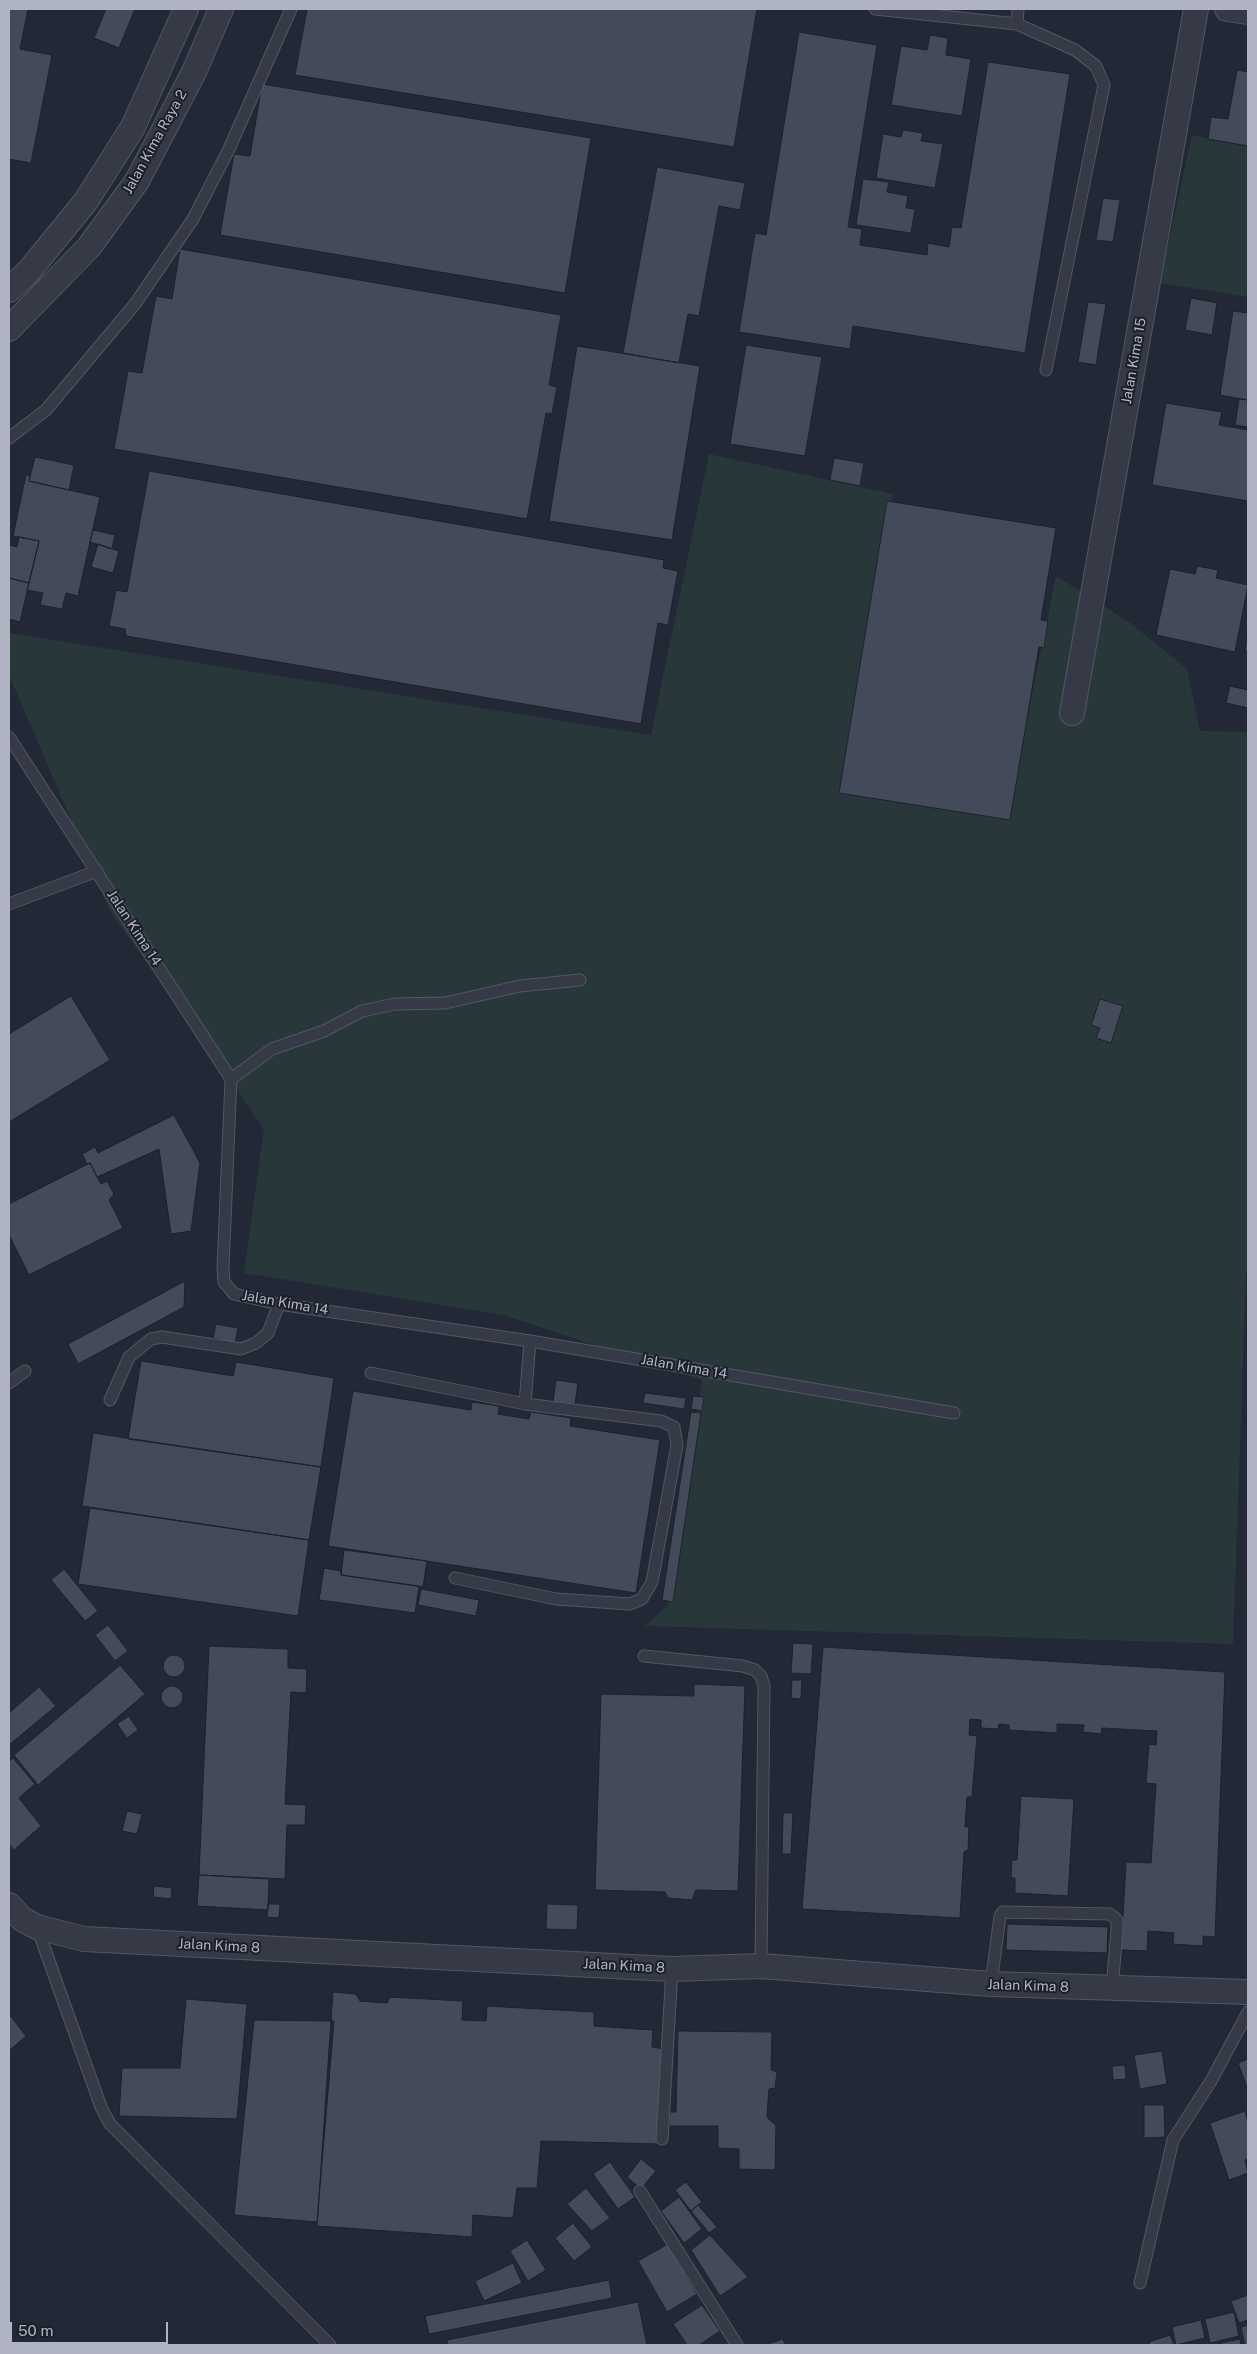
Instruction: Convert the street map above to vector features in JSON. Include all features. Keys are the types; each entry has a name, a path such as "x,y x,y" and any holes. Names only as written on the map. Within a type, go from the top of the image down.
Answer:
{"street":[{"name":"Jalan Kima Raya 2","path":"9,290 29,270 86,201 133,127 186,9"},
{"name":"Jalan Kima Raya 2","path":"9,329 89,247 137,181 194,72 221,9"},
{"name":"Jalan Kima 15","path":"1072,713 1196,9"},
{"path":"1227,9 1248,12"},
{"name":"Jalan Kima 8","path":"9,1905 22,1918 37,1927 84,1939 108,1941 672,1969 761,1966 991,1984 1248,1992"}],"lane":[{"path":"9,438 46,410 135,304 193,219 229,149 291,9"},
{"path":"875,9 1017,24 1075,50 1096,66 1104,85 1046,370"},
{"path":"1017,24 1018,9"},
{"name":"Jalan Kima 14","path":"9,737 231,1078 224,1282 234,1294 279,1304 530,1341 954,1413"},
{"path":"9,904 97,871"},
{"path":"231,1078 272,1048 324,1031 362,1011 395,1004 445,1003 520,986 580,980"},
{"path":"110,1400 129,1357 151,1338 162,1337 241,1349 256,1343 268,1333 279,1304"},
{"path":"525,1404 530,1341"},
{"path":"9,1383 25,1371"},
{"path":"371,1373 525,1404 661,1421 674,1427 677,1445 652,1582 642,1599 630,1604 556,1599 455,1578"},
{"path":"644,1656 743,1666 755,1670 761,1676 764,1686 761,1966"},
{"path":"991,1984 1000,1916 1003,1912 1110,1914 1117,1920 1112,1989"},
{"path":"37,1927 101,2107 110,2124 330,2345"},
{"path":"662,2140 672,1969"},
{"path":"1140,2283 1173,2140 1211,2081 1248,2012"},
{"path":"640,2191 738,2345"}],"shaded area":[{"path":"1192,135 1248,146 1248,297 1160,283"},
{"path":"709,454 893,494 841,778 1008,812 1056,576 1129,622 1187,669 1200,731 1248,732 1248,1274 1246,1274 1233,1644 645,1626 668,1605 702,1380 503,1315 244,1273 264,1129 110,911 9,675 9,633 651,735"}],"building":[{"path":"9,9 28,9 20,49 52,55 31,163 9,159"},
{"path":"106,9 135,9 119,48 94,38"},
{"path":"307,9 757,9 734,147 295,75"},
{"path":"799,32 877,45 848,227 862,229 860,245 927,255 928,243 949,247 952,227 961,228 988,62 1070,74 1025,353 853,326 850,349 739,332 755,233 766,235"},
{"path":"930,35 948,38 946,55 971,59 962,116 891,105 901,46 927,50"},
{"path":"1237,70 1248,72 1248,146 1208,139 1211,117 1228,119"},
{"path":"262,84 591,138 565,293 220,235 234,154 250,156"},
{"path":"903,130 923,133 921,141 943,144 935,188 876,178 883,134 901,137"},
{"path":"657,167 745,183 740,210 719,206 699,316 688,314 679,363 623,353"},
{"path":"863,179 889,182 887,192 908,196 906,208 915,209 911,233 856,225"},
{"path":"1103,198 1120,200 1113,242 1096,240"},
{"path":"180,249 561,315 549,385 557,387 552,414 546,413 527,519 114,449 128,371 142,373 156,296 172,299"},
{"path":"1191,298 1217,303 1212,335 1185,330"},
{"path":"1088,302 1106,304 1096,365 1078,362"},
{"path":"1233,311 1248,313 1248,400 1220,395"},
{"path":"746,345 822,357 805,456 730,444"},
{"path":"577,346 700,366 672,540 549,521"},
{"path":"1239,399 1248,400 1248,427 1235,425"},
{"path":"1166,403 1222,412 1219,425 1248,430 1248,501 1152,485"},
{"path":"35,457 74,465 69,490 29,481"},
{"path":"834,458 864,463 860,486 830,480"},
{"path":"149,471 664,560 663,568 678,571 668,625 658,623 641,724 126,636 125,629 109,626 116,590 127,592"},
{"path":"26,475 30,476 29,481 100,497 78,596 66,593 62,609 40,605 43,593 27,590 39,541 13,536"},
{"path":"887,501 1056,528 1041,620 1048,621 1044,648 1039,647 1010,820 839,793"},
{"path":"93,530 115,535 112,549 90,542"},
{"path":"19,537 39,541 29,583 9,578 9,545 17,547"},
{"path":"98,544 119,551 113,573 91,567"},
{"path":"1197,566 1218,570 1216,578 1248,585 1235,652 1156,635 1170,569 1195,574"},
{"path":"9,578 29,583 20,622 9,619"},
{"path":"1248,631 1248,651 1245,651"},
{"path":"1230,686 1248,690 1248,708 1226,703"},
{"path":"71,996 110,1060 9,1122 9,1034"},
{"path":"1100,999 1123,1006 1111,1043 1096,1038 1100,1028 1091,1025"},
{"path":"174,1115 200,1163 191,1231 171,1234 159,1149 97,1177 90,1163 87,1164 82,1154 95,1147 98,1153"},
{"path":"90,1163 101,1184 107,1181 114,1194 109,1200 123,1228 29,1275 9,1235 9,1204"},
{"path":"185,1281 184,1307 78,1364 68,1344"},
{"path":"216,1324 238,1328 235,1343 213,1338"},
{"path":"141,1361 233,1376 236,1362 334,1378 321,1467 128,1439"},
{"path":"556,1380 578,1383 575,1404 553,1402"},
{"path":"353,1391 471,1410 472,1402 499,1406 498,1414 529,1419 531,1412 571,1418 570,1426 660,1440 636,1593 328,1546"},
{"path":"645,1393 686,1398 684,1409 643,1403"},
{"path":"693,1396 704,1397 702,1411 691,1409"},
{"path":"691,1412 701,1413 673,1602 662,1600"},
{"path":"93,1433 321,1467 309,1540 82,1506"},
{"path":"90,1508 309,1540 298,1616 78,1584"},
{"path":"344,1550 427,1561 423,1587 341,1575"},
{"path":"324,1568 341,1571 341,1575 419,1586 415,1613 319,1600"},
{"path":"64,1569 98,1611 85,1621 51,1580"},
{"path":"421,1589 479,1600 476,1616 418,1605"},
{"path":"108,1625 128,1651 115,1661 95,1635"},
{"path":"793,1643 813,1644 811,1674 791,1673"},
{"path":"209,1646 288,1649 288,1668 307,1669 306,1693 291,1692 285,1804 306,1805 305,1825 287,1825 285,1879 199,1875"},
{"path":"823,1647 1225,1672 1215,1937 1203,1936 1203,1946 1173,1944 1174,1933 1148,1931 1147,1951 1121,1950 1126,1862 1151,1863 1156,1784 1146,1783 1149,1744 1156,1745 1157,1731 1102,1728 1101,1734 1083,1732 1084,1725 1057,1724 1057,1733 1009,1730 1009,1725 999,1724 998,1729 981,1728 981,1720 970,1719 969,1735 977,1736 972,1797 967,1797 965,1827 969,1827 968,1850 964,1852 960,1918 802,1909"},
{"path":"170,1655 178,1655 185,1662 185,1670 178,1677 170,1677 163,1670 163,1662"},
{"path":"120,1665 145,1694 38,1785 14,1755"},
{"path":"792,1680 802,1680 801,1699 791,1698"},
{"path":"694,1684 745,1686 738,1891 696,1890 692,1900 668,1898 665,1892 595,1890 601,1694 694,1696"},
{"path":"172,1686 180,1689 183,1697 180,1705 172,1708 164,1705 161,1697 164,1689"},
{"path":"39,1687 56,1706 9,1745 9,1713"},
{"path":"129,1716 138,1730 127,1738 117,1724"},
{"path":"13,1758 35,1784 19,1798 41,1826 14,1850 9,1844 9,1761"},
{"path":"1021,1796 1074,1799 1068,1896 1015,1893 1015,1878 1011,1878 1012,1860 1017,1860"},
{"path":"127,1811 142,1814 137,1834 122,1831"},
{"path":"783,1813 793,1813 791,1854 782,1854"},
{"path":"199,1875 269,1879 268,1910 197,1906"},
{"path":"154,1886 172,1888 171,1899 153,1897"},
{"path":"268,1904 280,1904 279,1918 267,1917"},
{"path":"547,1904 578,1905 577,1930 546,1929"},
{"path":"1007,1924 1108,1927 1107,1953 1006,1950"},
{"path":"333,1992 356,1994 360,2001 387,2003 390,1997 463,2001 462,2020 486,2021 487,2006 594,2012 594,2026 653,2030 652,2047 664,2049 658,2144 541,2141 537,2188 517,2188 513,2218 473,2215 472,2237 317,2226"},
{"path":"186,1999 247,2004 237,2119 119,2116 122,2068 180,2068"},
{"path":"9,2014 26,2036 9,2051"},
{"path":"254,2020 334,2021 317,2222 234,2215"},
{"path":"678,2031 772,2032 771,2070 777,2072 775,2088 769,2089 767,2117 776,2126 775,2170 739,2169 739,2149 718,2148 718,2126 669,2126 670,2112 676,2112"},
{"path":"1162,2051 1167,2084 1140,2089 1134,2055"},
{"path":"1248,2059 1248,2090 1238,2063"},
{"path":"1125,2065 1126,2079 1113,2080 1112,2066"},
{"path":"1144,2105 1164,2105 1165,2137 1144,2138"},
{"path":"1245,2111 1248,2122 1248,2158 1245,2160 1248,2173 1229,2180 1210,2123"},
{"path":"641,2159 656,2171 641,2189 627,2177"},
{"path":"610,2162 635,2197 618,2209 593,2174"},
{"path":"686,2182 702,2202 691,2211 675,2190"},
{"path":"586,2188 610,2218 592,2231 567,2204"},
{"path":"679,2197 702,2229 684,2243 661,2211"},
{"path":"698,2205 717,2227 709,2233 691,2211"},
{"path":"573,2223 592,2247 574,2261 555,2238"},
{"path":"710,2235 748,2277 720,2296 691,2250"},
{"path":"527,2240 546,2270 528,2281 510,2251"},
{"path":"668,2244 697,2294 667,2312 638,2261"},
{"path":"513,2263 522,2283 484,2301 475,2281"},
{"path":"609,2280 612,2298 429,2334 425,2316"},
{"path":"1248,2295 1248,2320 1239,2323 1231,2301"},
{"path":"638,2302 647,2345 448,2345 447,2340"},
{"path":"702,2305 720,2331 699,2345 687,2345 673,2324"},
{"path":"1234,2312 1239,2336 1210,2343 1205,2319"},
{"path":"1201,2320 1205,2338 1176,2345 1172,2327"},
{"path":"1248,2325 1248,2345 1245,2345 1241,2327"},
{"path":"1170,2335 1174,2345 1150,2345 1149,2342"},
{"path":"783,2339 785,2345 765,2345"},
{"path":"1240,2339 1241,2345 1222,2345 1221,2343"}]}
